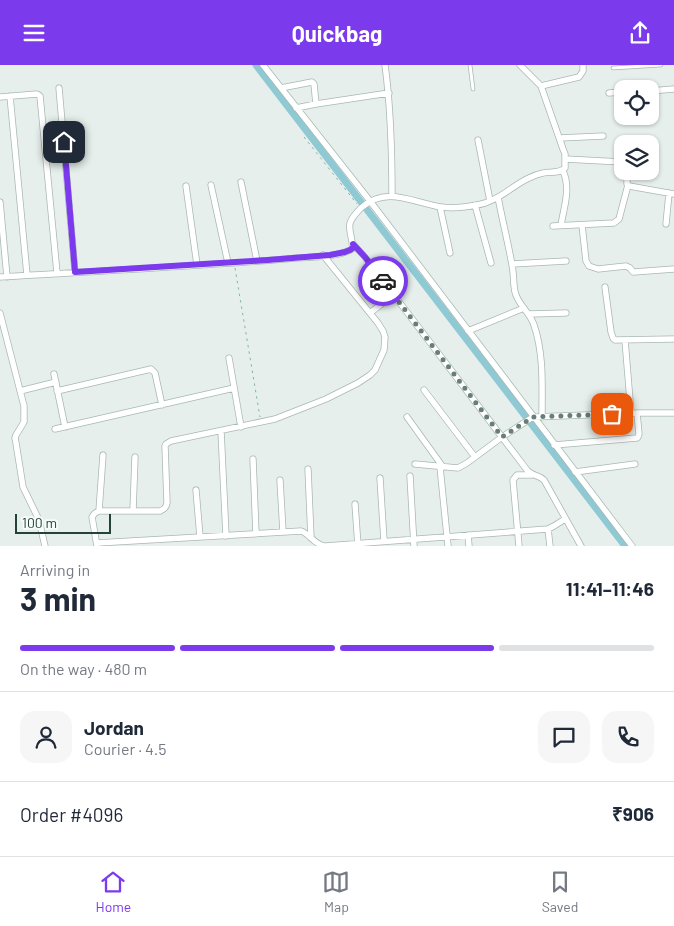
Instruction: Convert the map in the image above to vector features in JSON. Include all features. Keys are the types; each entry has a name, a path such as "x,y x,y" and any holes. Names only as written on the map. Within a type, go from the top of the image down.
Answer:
{"street":[{"path":"263,65 365,205 468,331 532,418 632,546"},
{"path":"385,65 392,142 392,196"},
{"path":"520,65 541,86 565,154 565,169 563,171 567,180 567,190 561,225"},
{"path":"541,86 579,77 583,71 583,65"},
{"path":"281,88 313,83 316,104"},
{"path":"59,88 75,272"},
{"path":"659,90 674,89"},
{"path":"296,108 389,93"},
{"path":"609,93 614,93"},
{"path":"0,97 37,94 40,96 57,273"},
{"path":"10,96 28,275"},
{"path":"560,138 603,136"},
{"path":"478,140 490,201"},
{"path":"565,159 614,162"},
{"path":"533,475 527,470 365,257 353,244 350,225 355,214 365,205 381,197 403,197 451,208 475,205 498,197 514,185 529,178 544,173 563,171"},
{"path":"553,226 610,224 617,221 628,185 628,180"},
{"path":"241,182 257,261"},
{"path":"211,185 231,263"},
{"path":"628,185 630,187 671,193 666,224"},
{"path":"186,186 197,265"},
{"path":"498,197 512,264 515,293 529,314 537,334 541,357 542,417"},
{"path":"0,202 7,277"},
{"path":"475,205 491,263"},
{"path":"440,207 450,253"},
{"path":"582,225 586,261 592,268 626,266 633,272 674,269"},
{"path":"0,277 231,263 323,255 345,252 354,247 353,244"},
{"path":"323,255 383,331 384,349 379,363 370,375 326,399 286,415 260,423 171,441 166,444 166,507 164,510 99,511 93,514 97,544 160,543 200,537 304,532 321,546 358,545 384,541 548,529 565,519"},
{"path":"512,264 566,261"},
{"path":"605,287 611,335 615,340 674,339"},
{"path":"370,313 393,295"},
{"path":"468,331 524,308"},
{"path":"0,313 24,406 23,426 15,438 23,487 39,520 46,546"},
{"path":"529,314 566,313"},
{"path":"554,445 638,437 625,340"},
{"path":"229,359 241,427"},
{"path":"57,391 151,369 155,373 162,405"},
{"path":"54,374 65,427"},
{"path":"20,391 56,382"},
{"path":"55,429 234,388"},
{"path":"424,390 475,457"},
{"path":"415,464 458,468 532,418 674,413"},
{"path":"407,417 442,467 448,546"},
{"path":"221,431 226,536"},
{"path":"99,511 102,455"},
{"path":"133,511 135,457"},
{"path":"252,459 256,534"},
{"path":"575,472 635,464"},
{"path":"308,469 311,539"},
{"path":"519,546 513,480 517,475 539,476 544,480 581,546"},
{"path":"410,476 414,546"},
{"path":"380,478 384,541"},
{"path":"280,480 283,532"},
{"path":"196,490 200,537"},
{"path":"355,504 358,545"},
{"path":"548,529 550,546"},
{"path":"468,535 469,546"}],"lane":[{"path":"470,65 473,89"},
{"path":"613,68 661,65"}],"path":[{"path":"304,137 365,205"},
{"path":"231,263 260,423"}],"waterway":[{"path":"256,65 625,546"}],"way so far":[{"path":"383,281 502,437 533,417 612,414"}],"route":[{"path":"64,142 75,272 330,255 350,250 354,247 353,244 383,281"}]}
